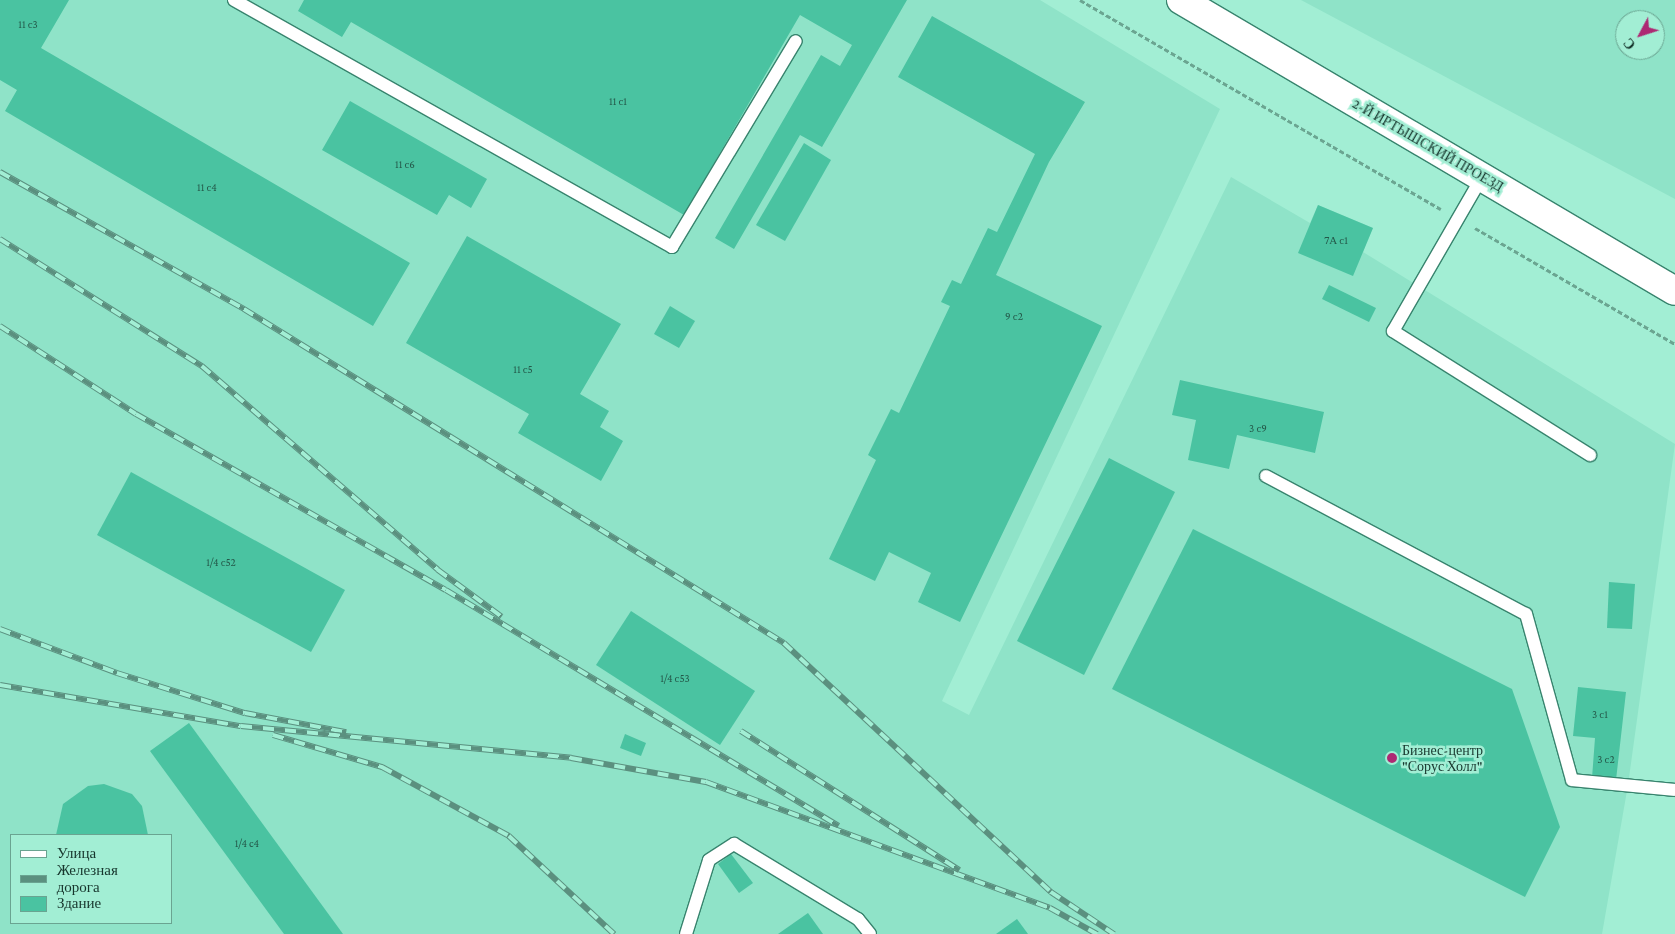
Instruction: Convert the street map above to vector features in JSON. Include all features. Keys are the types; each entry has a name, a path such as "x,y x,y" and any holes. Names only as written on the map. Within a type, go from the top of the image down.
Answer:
{"main road":[{"name":"2-Й ИРТЫШСКИЙ ПРОЕЗД","path":"1181,0 1675,291"}],"lane":[{"path":"234,0 672,247 796,41"},
{"path":"1482,177 1393,331 1590,456"},
{"path":"1266,476 1526,614 1572,780 1675,790"},
{"path":"686,934 710,860 734,844 858,919 870,934"}],"path":[{"path":"1080,0 1675,344"}],"shaded area":[{"path":"0,0 1040,0 1220,109 942,701 969,715 1231,177 1310,223 1318,205 1373,228 1363,252 1675,444 1628,785 1602,934 0,934"},
{"path":"1301,0 1675,0 1675,199"}],"building":[{"path":"0,0 69,0 41,48 410,263 373,326 5,111 17,90 0,80"},
{"path":"304,0 907,0 822,147 800,135 734,249 715,238 821,55 840,66 852,45 800,15 684,215 351,22 342,37 298,11"},
{"path":"932,16 1085,102 1049,162 996,275 1102,326 960,622 918,602 931,573 889,552 875,581 829,559 876,460 868,455 891,409 899,413 950,306 941,302 952,280 961,284 988,228 997,232 1035,154 898,77"},
{"path":"350,101 487,179 471,208 449,195 437,215 322,150"},
{"path":"804,143 831,160 785,241 756,225"},
{"path":"1318,205 1373,228 1353,276 1298,253"},
{"path":"467,236 621,324 580,394 609,411 600,427 623,441 601,481 518,433 529,414 406,343"},
{"path":"1329,285 1376,308 1369,322 1322,299"},
{"path":"670,306 695,321 679,348 654,334"},
{"path":"1180,380 1324,412 1315,453 1237,435 1229,469 1188,460 1196,420 1172,415"},
{"path":"1109,458 1175,492 1084,675 1017,641"},
{"path":"131,472 345,590 311,652 97,535"},
{"name":"Бизнес-центр \"Сорус Холл\"","path":"1193,529 1512,689 1560,827 1525,897 1112,689"},
{"path":"1609,582 1635,584 1632,629 1607,628"},
{"path":"631,611 755,691 720,745 596,665"},
{"path":"1578,687 1626,692 1616,780 1592,778 1595,738 1573,736"},
{"path":"189,723 343,934 284,934 150,751"},
{"path":"625,734 646,743 641,756 620,748"},
{"path":"104,784 132,794 142,806 148,834 56,834 63,804 88,786"},
{"path":"731,854 753,883 739,893 718,864"},
{"path":"808,913 823,934 778,934"},
{"path":"1017,919 1028,934 996,934"}],"railway":[{"path":"0,172 244,309 784,643 1051,892 1114,934"},
{"path":"0,239 202,366 438,570 502,617"},
{"path":"0,326 136,414 446,590 839,826"},
{"path":"0,629 117,673 245,713 346,732"},
{"path":"0,685 241,726 571,758 706,782 1050,908 1097,934"},
{"path":"741,731 959,870"},
{"path":"273,735 382,767 509,836 614,934"}],"place":[{"name":"Бизнес-центр \"Сорус Холл\"","path":"1392,758"}]}
